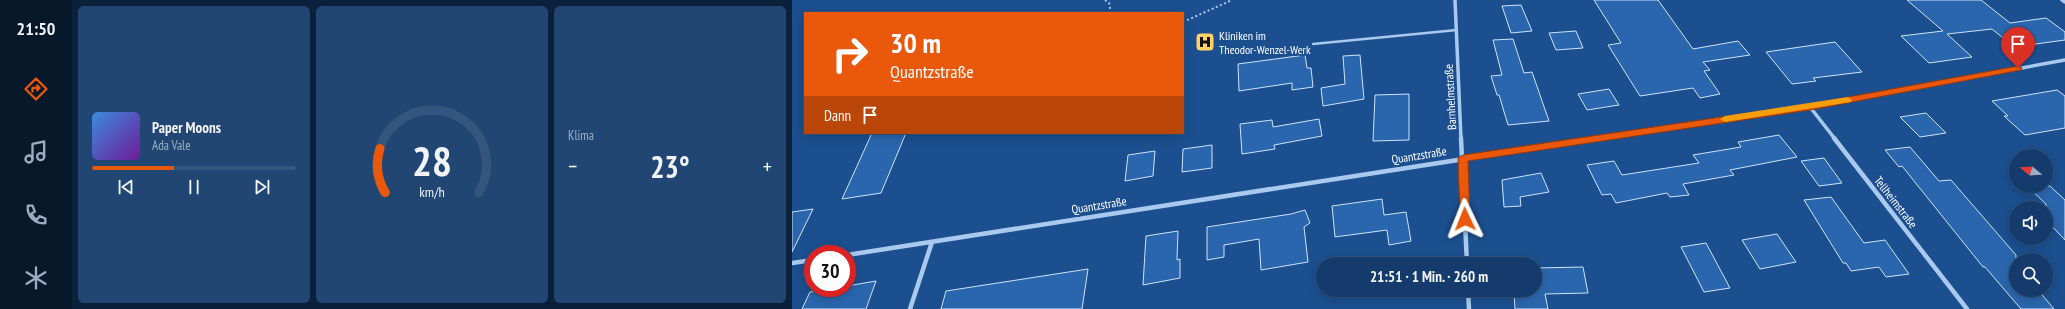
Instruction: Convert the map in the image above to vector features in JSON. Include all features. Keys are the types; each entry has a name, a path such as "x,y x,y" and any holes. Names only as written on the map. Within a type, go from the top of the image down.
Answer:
{"street":[{"name":"Barnhelmstraße","path":"1455,0 1467,257"},
{"name":"Quantzstraße","path":"856,254 1463,158 1810,107 2065,60"},
{"name":"Tellheimstraße","path":"1810,107 1967,309"},
{"path":"910,309 932,242"},
{"path":"792,263 804,261"},
{"path":"1468,297 1469,309"}],"lane":[{"path":"1313,44 1457,30"}],"path":[{"path":"1105,0 1109,3 1111,12"},
{"path":"1184,22 1232,0"}],"building":[{"path":"1594,0 1658,0 1693,49 1738,41 1750,55 1703,62 1710,70 1704,71 1720,94 1700,98 1693,88 1640,96 1608,45 1621,43"},
{"path":"1907,0 1981,0 2010,23 2046,18 2065,32 2065,40 2014,47 1992,29 1947,34 1972,57 1929,63 1901,36 1943,31"},
{"path":"1521,5 1532,31 1511,33 1502,6"},
{"path":"1576,31 1583,48 1556,50 1549,33"},
{"path":"1513,39 1524,73 1532,72 1549,121 1508,125 1499,95 1497,95 1491,76 1502,75 1493,40"},
{"path":"1835,42 1862,72 1813,78 1816,81 1792,84 1766,52"},
{"path":"1305,55 1307,68 1311,68 1313,87 1292,90 1292,83 1239,91 1238,64"},
{"path":"1360,55 1364,99 1323,106 1321,88 1345,84 1343,56"},
{"path":"1609,89 1619,105 1587,110 1578,94"},
{"path":"2057,90 2065,96 2065,128 2025,135 2004,116 2008,116 1992,101"},
{"path":"1409,94 1409,140 1373,141 1375,95"},
{"path":"1926,113 1946,133 1920,137 1900,117"},
{"path":"1319,119 1322,136 1274,145 1275,149 1242,154 1240,124 1272,120 1273,127"},
{"path":"872,134 906,134 881,193 842,199"},
{"path":"1779,135 1797,157 1730,170 1734,175 1683,184 1689,195 1670,197 1667,193 1616,203 1611,194 1602,195 1587,165 1614,161 1622,175 1699,163 1693,155 1741,147 1738,142"},
{"path":"1212,145 1212,168 1182,172 1183,149"},
{"path":"1910,147 1939,181 1951,180 2014,253 2009,253 2009,295 1985,267 1983,267 1902,166 1899,167 1885,150"},
{"path":"1155,151 1153,176 1125,181 1128,155"},
{"path":"1824,158 1842,183 1819,186 1801,161"},
{"path":"1541,173 1549,192 1520,197 1521,206 1504,207 1502,180"},
{"path":"2053,189 2065,200 2065,240 2053,227 2053,201 2043,201 2034,193 2053,193"},
{"path":"1831,197 1864,243 1885,240 1909,274 1886,277 1879,267 1851,271 1846,263 1843,263 1804,200"},
{"path":"1382,199 1384,215 1406,212 1411,241 1389,245 1387,230 1335,237 1332,206"},
{"path":"813,209 792,252 792,212"},
{"path":"1305,210 1310,223 1304,227 1308,262 1261,270 1259,239 1224,245 1224,257 1207,260 1207,227 1291,214"},
{"path":"1178,231 1177,260 1180,259 1180,278 1143,285 1146,236"},
{"path":"1777,234 1796,262 1760,269 1742,240"},
{"path":"1706,243 1730,288 1704,292 1681,247"},
{"path":"1583,267 1588,293 1545,294 1548,309 1515,309 1514,297 1542,297 1542,268"},
{"path":"1088,269 1082,309 941,309 946,291"},
{"path":"876,281 866,309 802,309 808,297 856,297 856,284"},
{"path":"2011,297 2044,297 2054,309 2021,309"}],"slow traffic":[{"path":"1725,119 1848,100"}],"place":[{"name":"Kliniken im Theodor-Wenzel-Werk","path":"1205,42"}],"route":[{"path":"1465,219 1463,158 1810,107 2018,68"}]}
